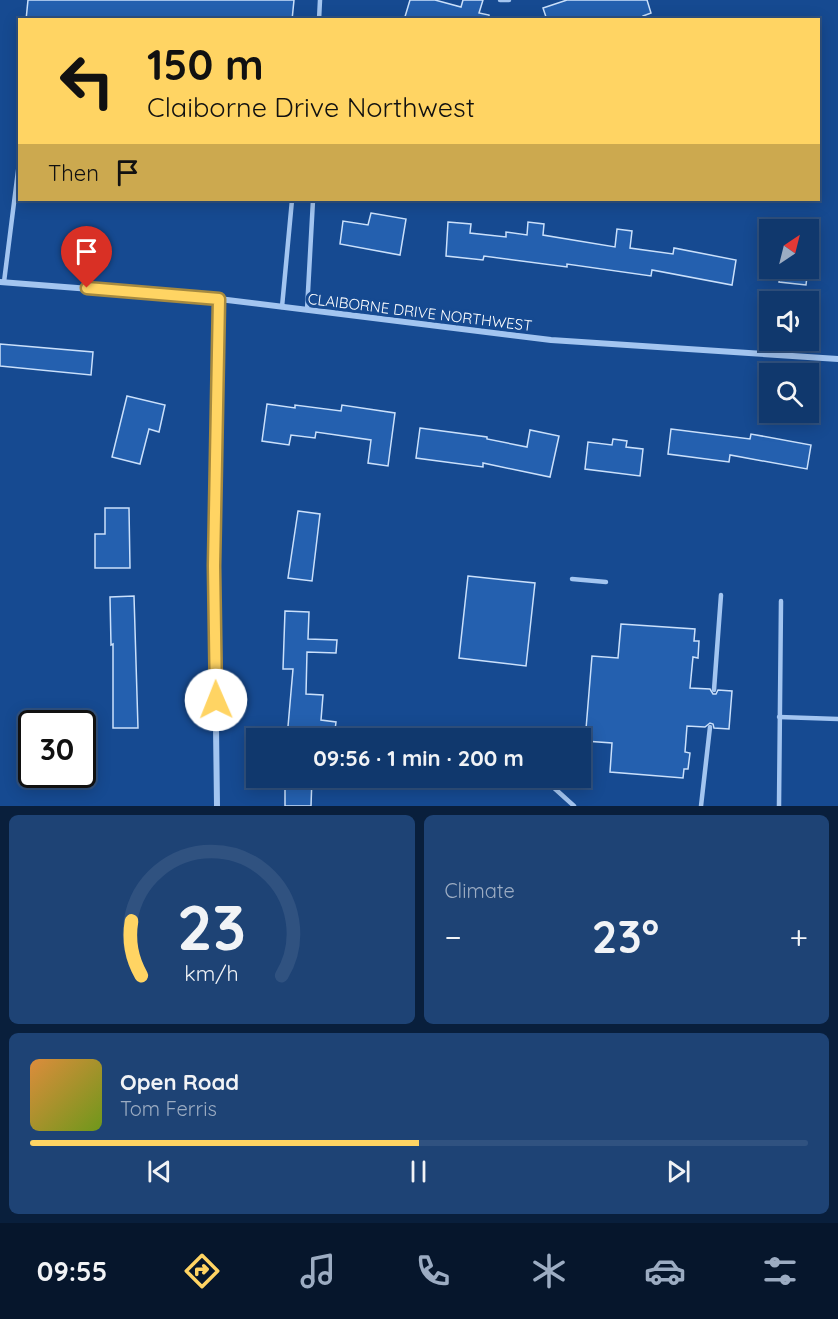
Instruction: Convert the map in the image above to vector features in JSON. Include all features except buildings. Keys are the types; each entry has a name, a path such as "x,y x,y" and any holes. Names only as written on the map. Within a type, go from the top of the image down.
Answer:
{"street":[{"name":"CLAIBORNE DRIVE NORTHWEST","path":"2,282 219,299 551,340 838,359"},
{"path":"217,806 214,566 219,299"}],"lane":[{"path":"319,18 320,0"},
{"path":"500,0 510,0"},
{"path":"2,282 18,169"},
{"path":"282,307 292,201"},
{"path":"307,310 314,201"},
{"path":"572,579 606,582"},
{"path":"714,690 722,594"},
{"path":"779,806 781,601"},
{"path":"779,717 838,719"},
{"path":"701,806 710,728"},
{"path":"554,788 574,806"}],"route":[{"path":"87,288 219,299 214,566 216,700"}]}
